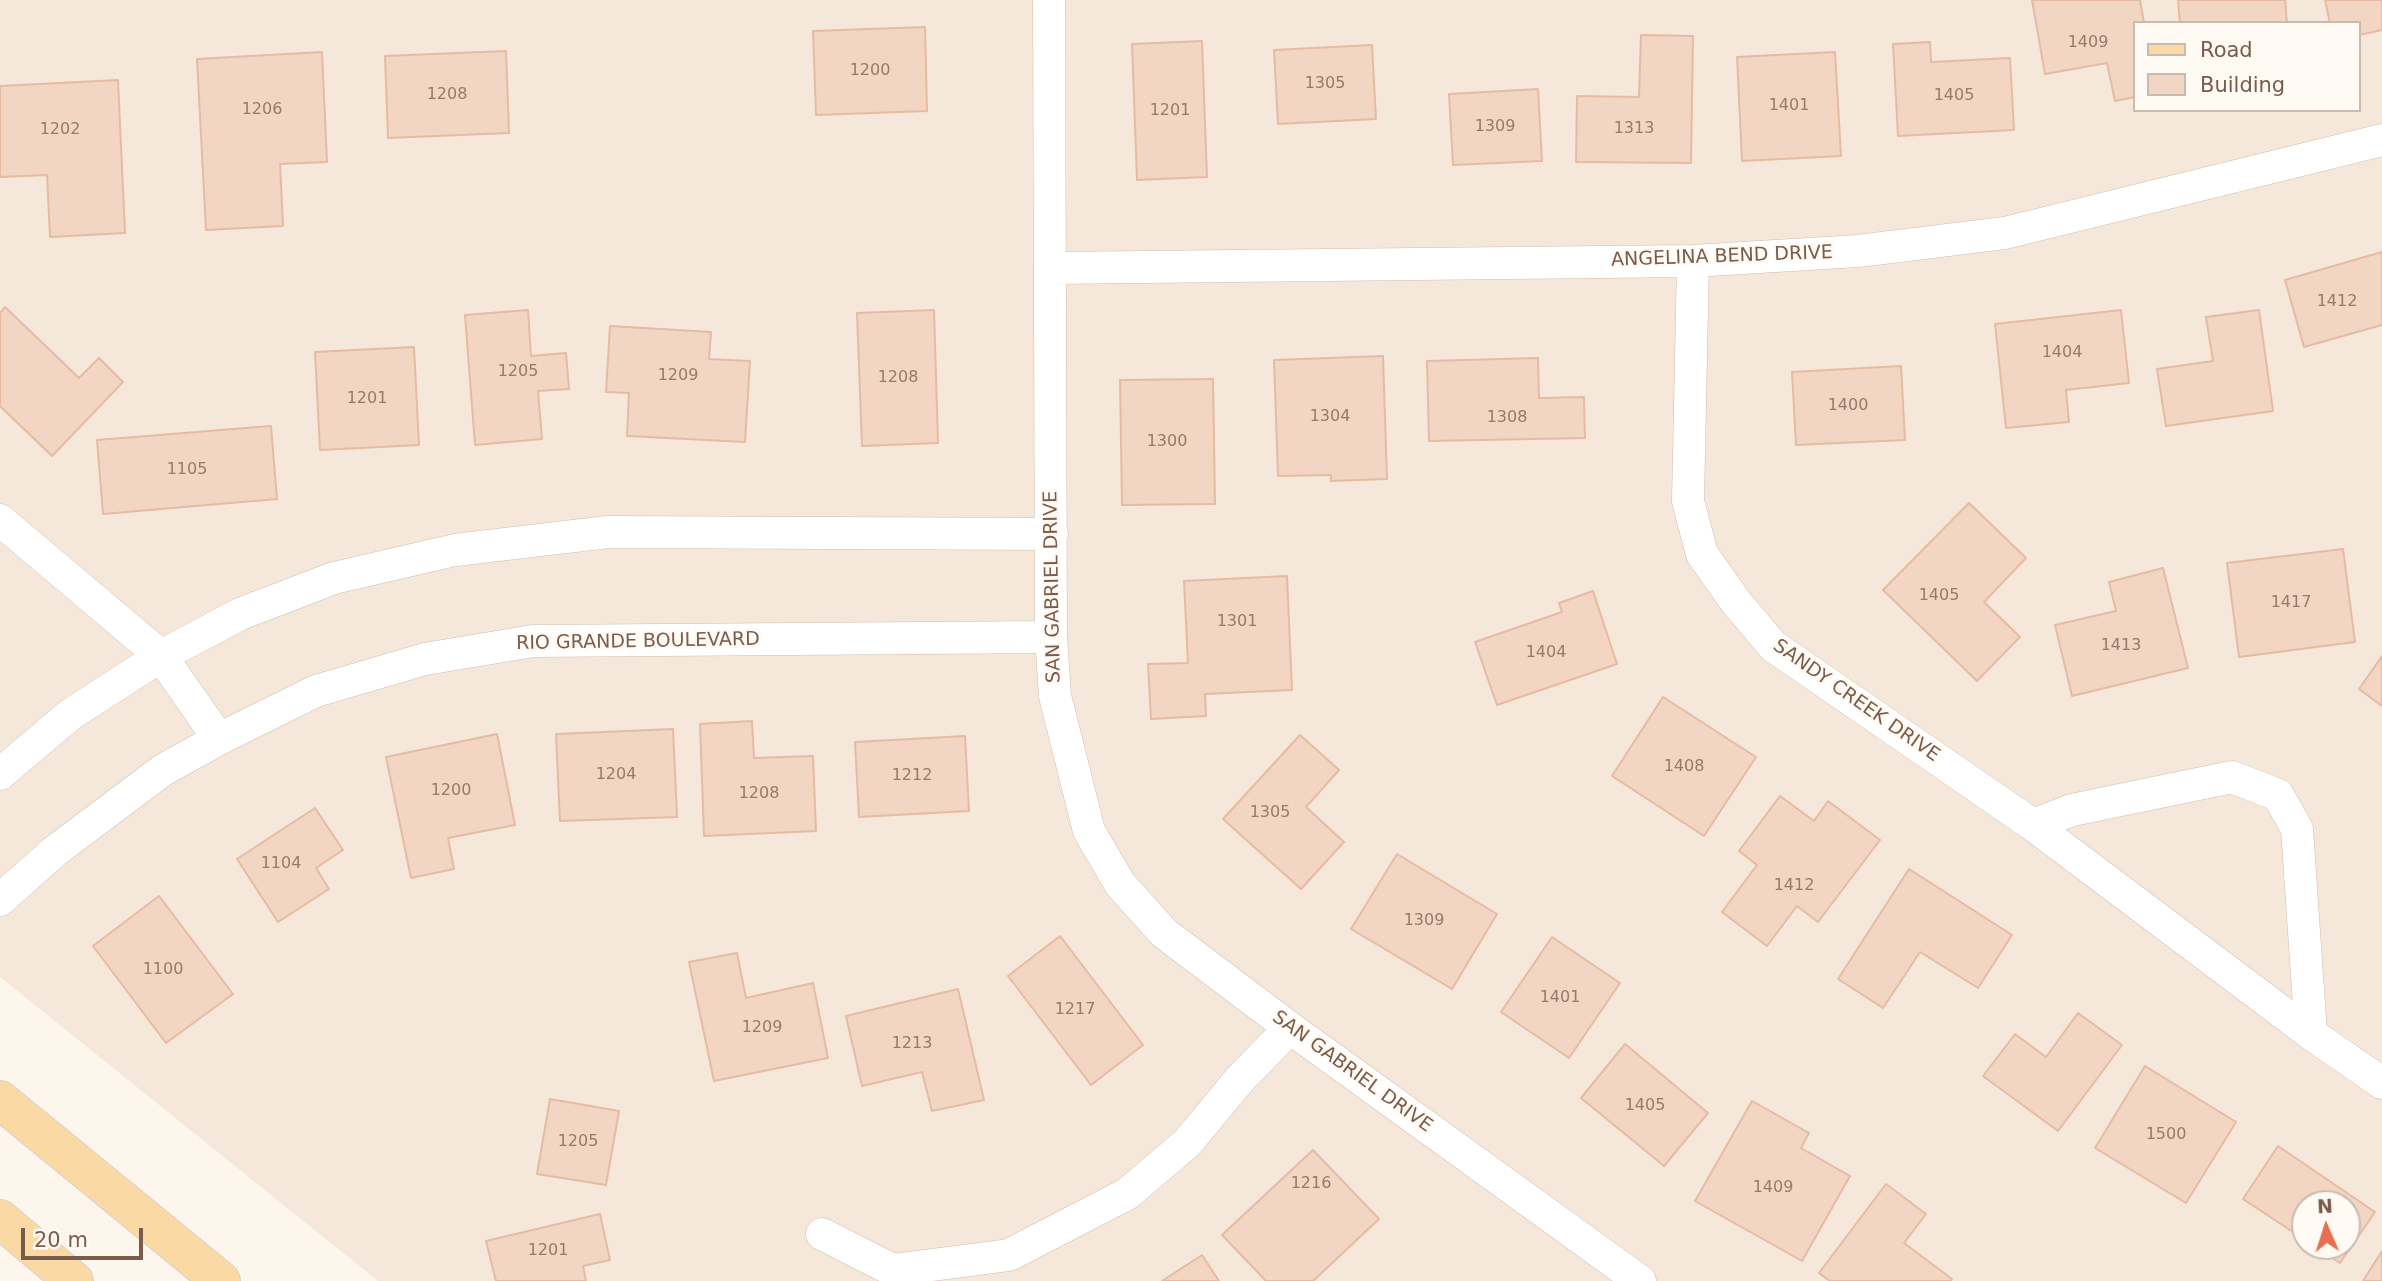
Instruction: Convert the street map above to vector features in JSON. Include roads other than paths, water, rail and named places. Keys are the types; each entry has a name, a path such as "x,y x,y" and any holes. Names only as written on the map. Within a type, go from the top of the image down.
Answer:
{"main road":[{"path":"0,1100 221,1281"},
{"path":"0,1219 74,1281"}],"street":[{"name":"SAN GABRIEL DRIVE","path":"1049,0 1051,637 1055,695 1089,831 1120,884 1164,933 1290,1028 1640,1281"},
{"name":"ANGELINA BEND DRIVE","path":"1051,268 1693,261 1858,251 2005,233 2382,140"},
{"name":"SANDY CREEK DRIVE","path":"1693,261 1688,501 1702,554 1735,602 1773,646 2033,825 2311,1034 2382,1083"},
{"path":"0,520 161,656 219,739"},
{"path":"0,774 71,714 161,656 240,614 334,578 455,550 608,532 1052,534"},
{"name":"RIO GRANDE BOULEVARD","path":"0,900 55,851 163,770 316,691 425,659 533,641 1051,637"},
{"path":"2033,825 2072,810 2232,777 2278,795 2297,829 2311,1034"},
{"path":"822,1234 893,1270 1009,1255 1127,1194 1187,1143 1241,1078 1290,1028"}]}
